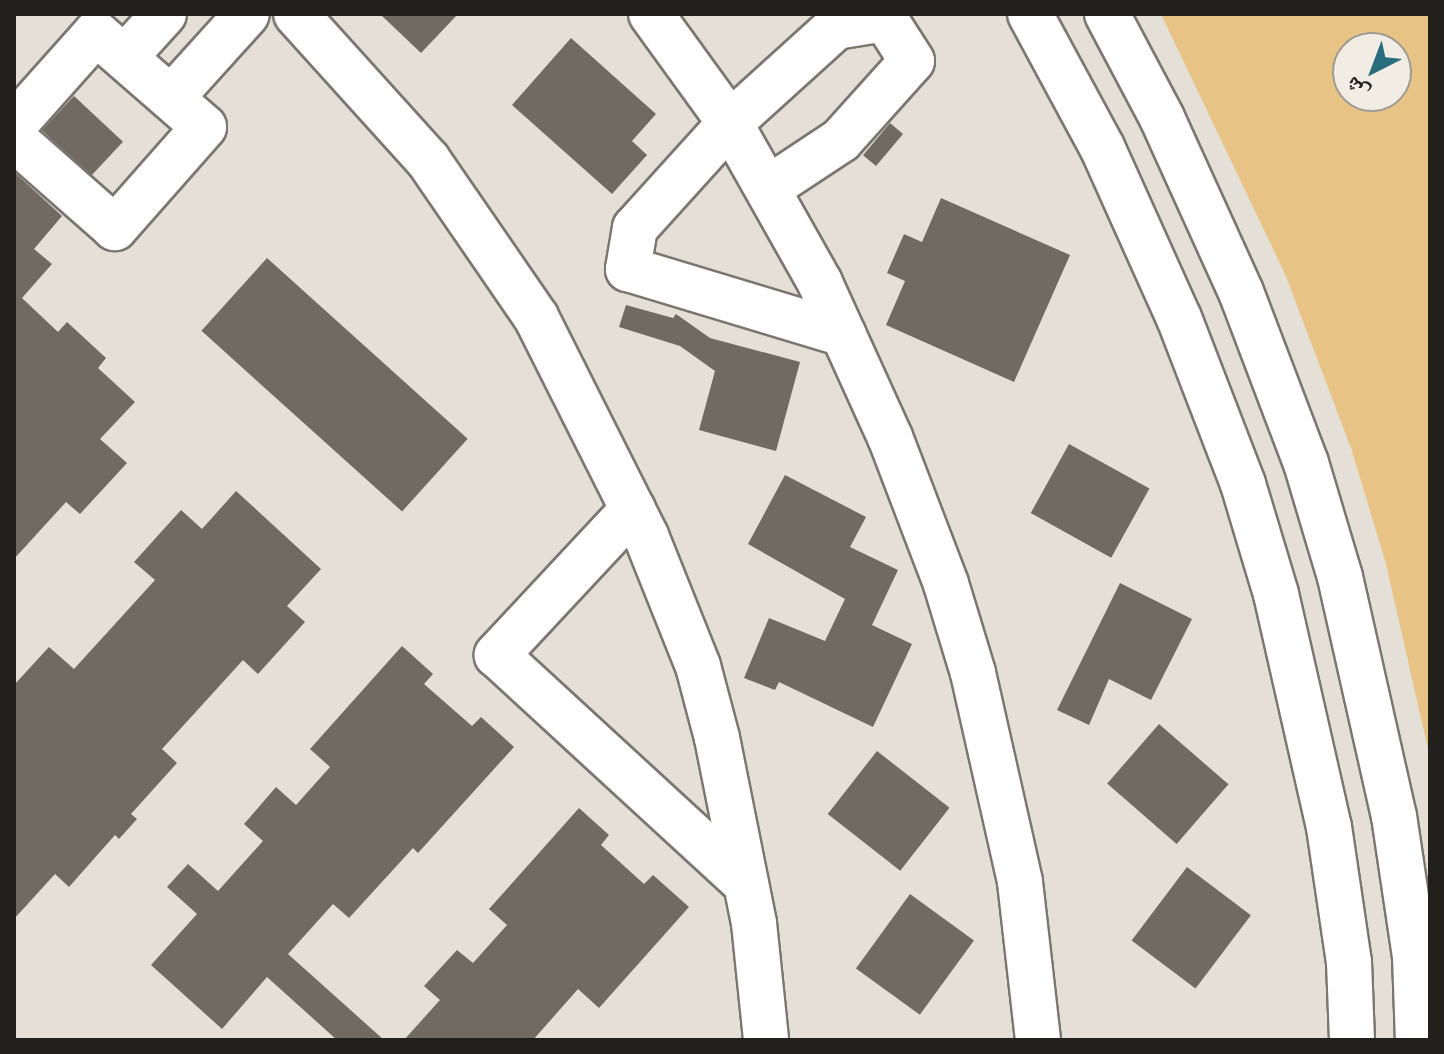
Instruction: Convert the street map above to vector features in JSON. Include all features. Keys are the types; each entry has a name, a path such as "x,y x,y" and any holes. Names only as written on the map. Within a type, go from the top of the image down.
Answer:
{"street":[{"path":"125,57 164,14"},
{"path":"171,98 247,14"},
{"path":"296,14 428,160 536,317 633,509 698,666 746,884 766,1040"},
{"path":"651,14 730,123 770,187 890,437 946,584 973,673 1020,882 1038,1040"},
{"path":"1030,14 1122,190 1179,318 1243,484 1276,594 1329,827 1349,962 1352,1040"},
{"path":"1107,14 1162,118 1241,292 1306,463 1340,577 1394,816 1415,956 1418,1040"},
{"path":"770,187 841,140 912,61 885,19 836,27 730,123 635,228 628,269 843,334"},
{"path":"14,125 96,33 204,127 115,228 14,139"},
{"path":"633,509 497,655 746,884"},
{"path":"679,822 732,814"}],"shaded area":[{"path":"1161,14 1430,14 1430,758 1386,564 1351,448 1285,274"}],"building":[{"path":"380,14 458,14 421,53"},
{"path":"571,38 656,114 632,141 647,155 612,194 512,105"},
{"path":"74,96 123,142 91,176 42,130"},
{"path":"890,123 903,134 876,166 863,155"},
{"path":"14,172 62,216 34,249 52,264 22,298 58,332 67,322 106,358 98,368 135,402 100,439 127,463 80,514 66,502 14,559"},
{"path":"941,198 1070,255 1014,382 886,325 905,281 887,273 904,234 922,242"},
{"path":"267,258 468,439 402,511 201,331"},
{"path":"626,305 673,318 676,314 710,338 800,362 776,451 699,430 715,371 680,346 619,327"},
{"path":"1069,444 1149,489 1111,558 1031,513"},
{"path":"785,475 866,517 850,547 898,570 872,625 912,644 873,727 779,682 775,690 744,678 769,618 825,641 845,599 748,544"},
{"path":"236,491 321,569 287,606 305,622 258,674 243,660 162,749 177,763 131,814 137,819 119,839 115,835 69,887 55,874 14,919 14,685 49,647 74,669 155,580 134,562 181,510 202,529"},
{"path":"1120,583 1192,619 1151,700 1109,679 1089,725 1057,710"},
{"path":"402,646 433,674 424,684 472,726 481,717 514,747 418,853 413,848 349,918 333,904 288,954 384,1040 337,1040 267,977 222,1029 151,965 197,914 167,887 188,864 218,891 263,841 244,824 276,787 296,805 330,767 310,749"},
{"path":"1159,724 1228,784 1177,844 1107,784"},
{"path":"877,751 949,808 900,871 828,814"},
{"path":"579,808 609,835 601,845 644,884 653,875 689,907 599,1008 578,989 533,1040 404,1040 440,1000 424,986 457,950 473,963 507,925 489,909"},
{"path":"1187,867 1251,915 1196,989 1132,940"},
{"path":"910,894 974,940 920,1015 856,968"}]}
